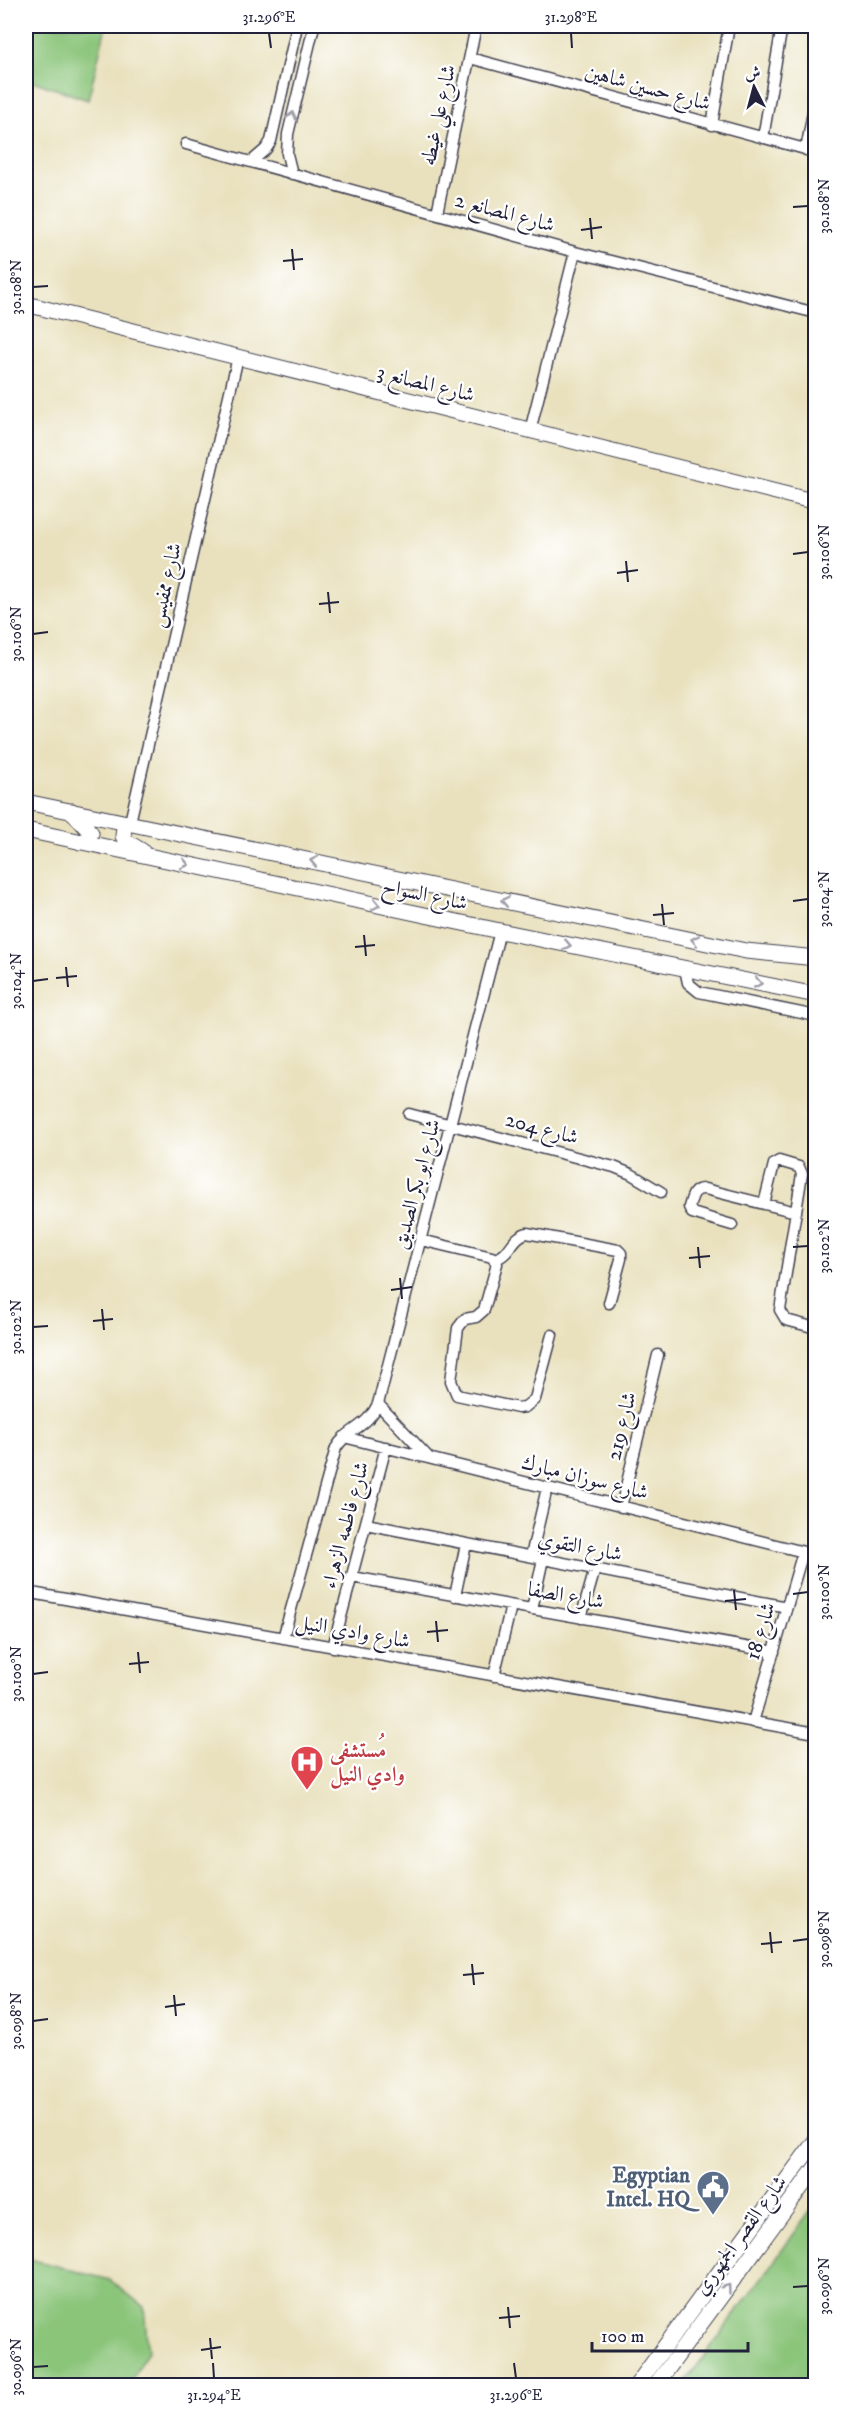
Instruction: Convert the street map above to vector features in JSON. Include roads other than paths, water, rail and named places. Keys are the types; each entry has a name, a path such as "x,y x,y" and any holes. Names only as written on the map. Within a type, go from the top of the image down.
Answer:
{"main road":[{"name":"شارع المصانع 3","path":"26,304 816,502"},
{"name":"شارع السواح","path":"26,802 746,951 814,959"},
{"path":"72,811 91,833 88,840 80,842"},
{"path":"130,822 123,830 124,839 150,856"},
{"name":"شارع السواح","path":"26,830 500,931 816,995"},
{"name":"شارع القصر الجمهوري","path":"636,2385 816,2140"},
{"name":"شارع القصر الجمهوري","path":"655,2385 816,2167"},
{"path":"758,2217 772,2226"},
{"path":"742,2241 755,2249"}],"street":[{"path":"251,162 266,149 274,132 297,26"},
{"path":"292,174 287,154 288,134 314,26"},
{"name":"شارع علي غيطه","path":"437,213 476,26"},
{"path":"712,125 729,26"},
{"path":"763,138 782,26"},
{"name":"شارع حسين شاهين","path":"470,58 811,151"},
{"path":"811,151 816,96"},
{"name":"شارع المصانع 2","path":"186,144 575,252 816,314"},
{"path":"530,431 575,252"},
{"name":"شارع ممفيس","path":"130,822 238,357"},
{"name":"شارع ابو بكر الصديق","path":"283,1638 336,1448 345,1437 366,1422 378,1404 500,931"},
{"path":"685,969 688,983 699,992 816,1016"},
{"name":"شارع 204","path":"409,1114 614,1167 631,1174 661,1192"},
{"path":"764,1204 774,1164 779,1161 796,1166 802,1174 780,1305 781,1314 786,1320 816,1328"},
{"path":"732,1225 692,1213 689,1207 693,1193 699,1189 705,1189 796,1212"},
{"path":"421,1240 495,1259 505,1255 517,1237 527,1233 618,1250 621,1259 609,1304"},
{"path":"495,1259 497,1266 484,1310 476,1317 465,1319 458,1328 451,1381 453,1391 461,1397 525,1407 535,1399 552,1335"},
{"name":"شارع 219","path":"621,1507 658,1355"},
{"path":"378,1404 429,1458"},
{"name":"شارع سوزان مبارك","path":"345,1437 816,1555"},
{"name":"شارع فاطمه الزهراء","path":"333,1647 386,1447"},
{"path":"531,1556 547,1488"},
{"name":"شارع التقوي","path":"366,1524 788,1606"},
{"path":"455,1596 466,1544"},
{"name":"شارع 18","path":"753,1722 803,1552"},
{"path":"532,1609 543,1559"},
{"path":"581,1618 595,1569"},
{"name":"شارع الصفا","path":"352,1577 774,1652"},
{"name":"شارع وادي النيل","path":"26,1592 816,1733"},
{"path":"494,1676 511,1606"}],"place":[{"name":"مُستشفى وادي النيل","path":"307,1791"},
{"name":"Egyptian Intel. HQ","path":"713,2216"}]}
